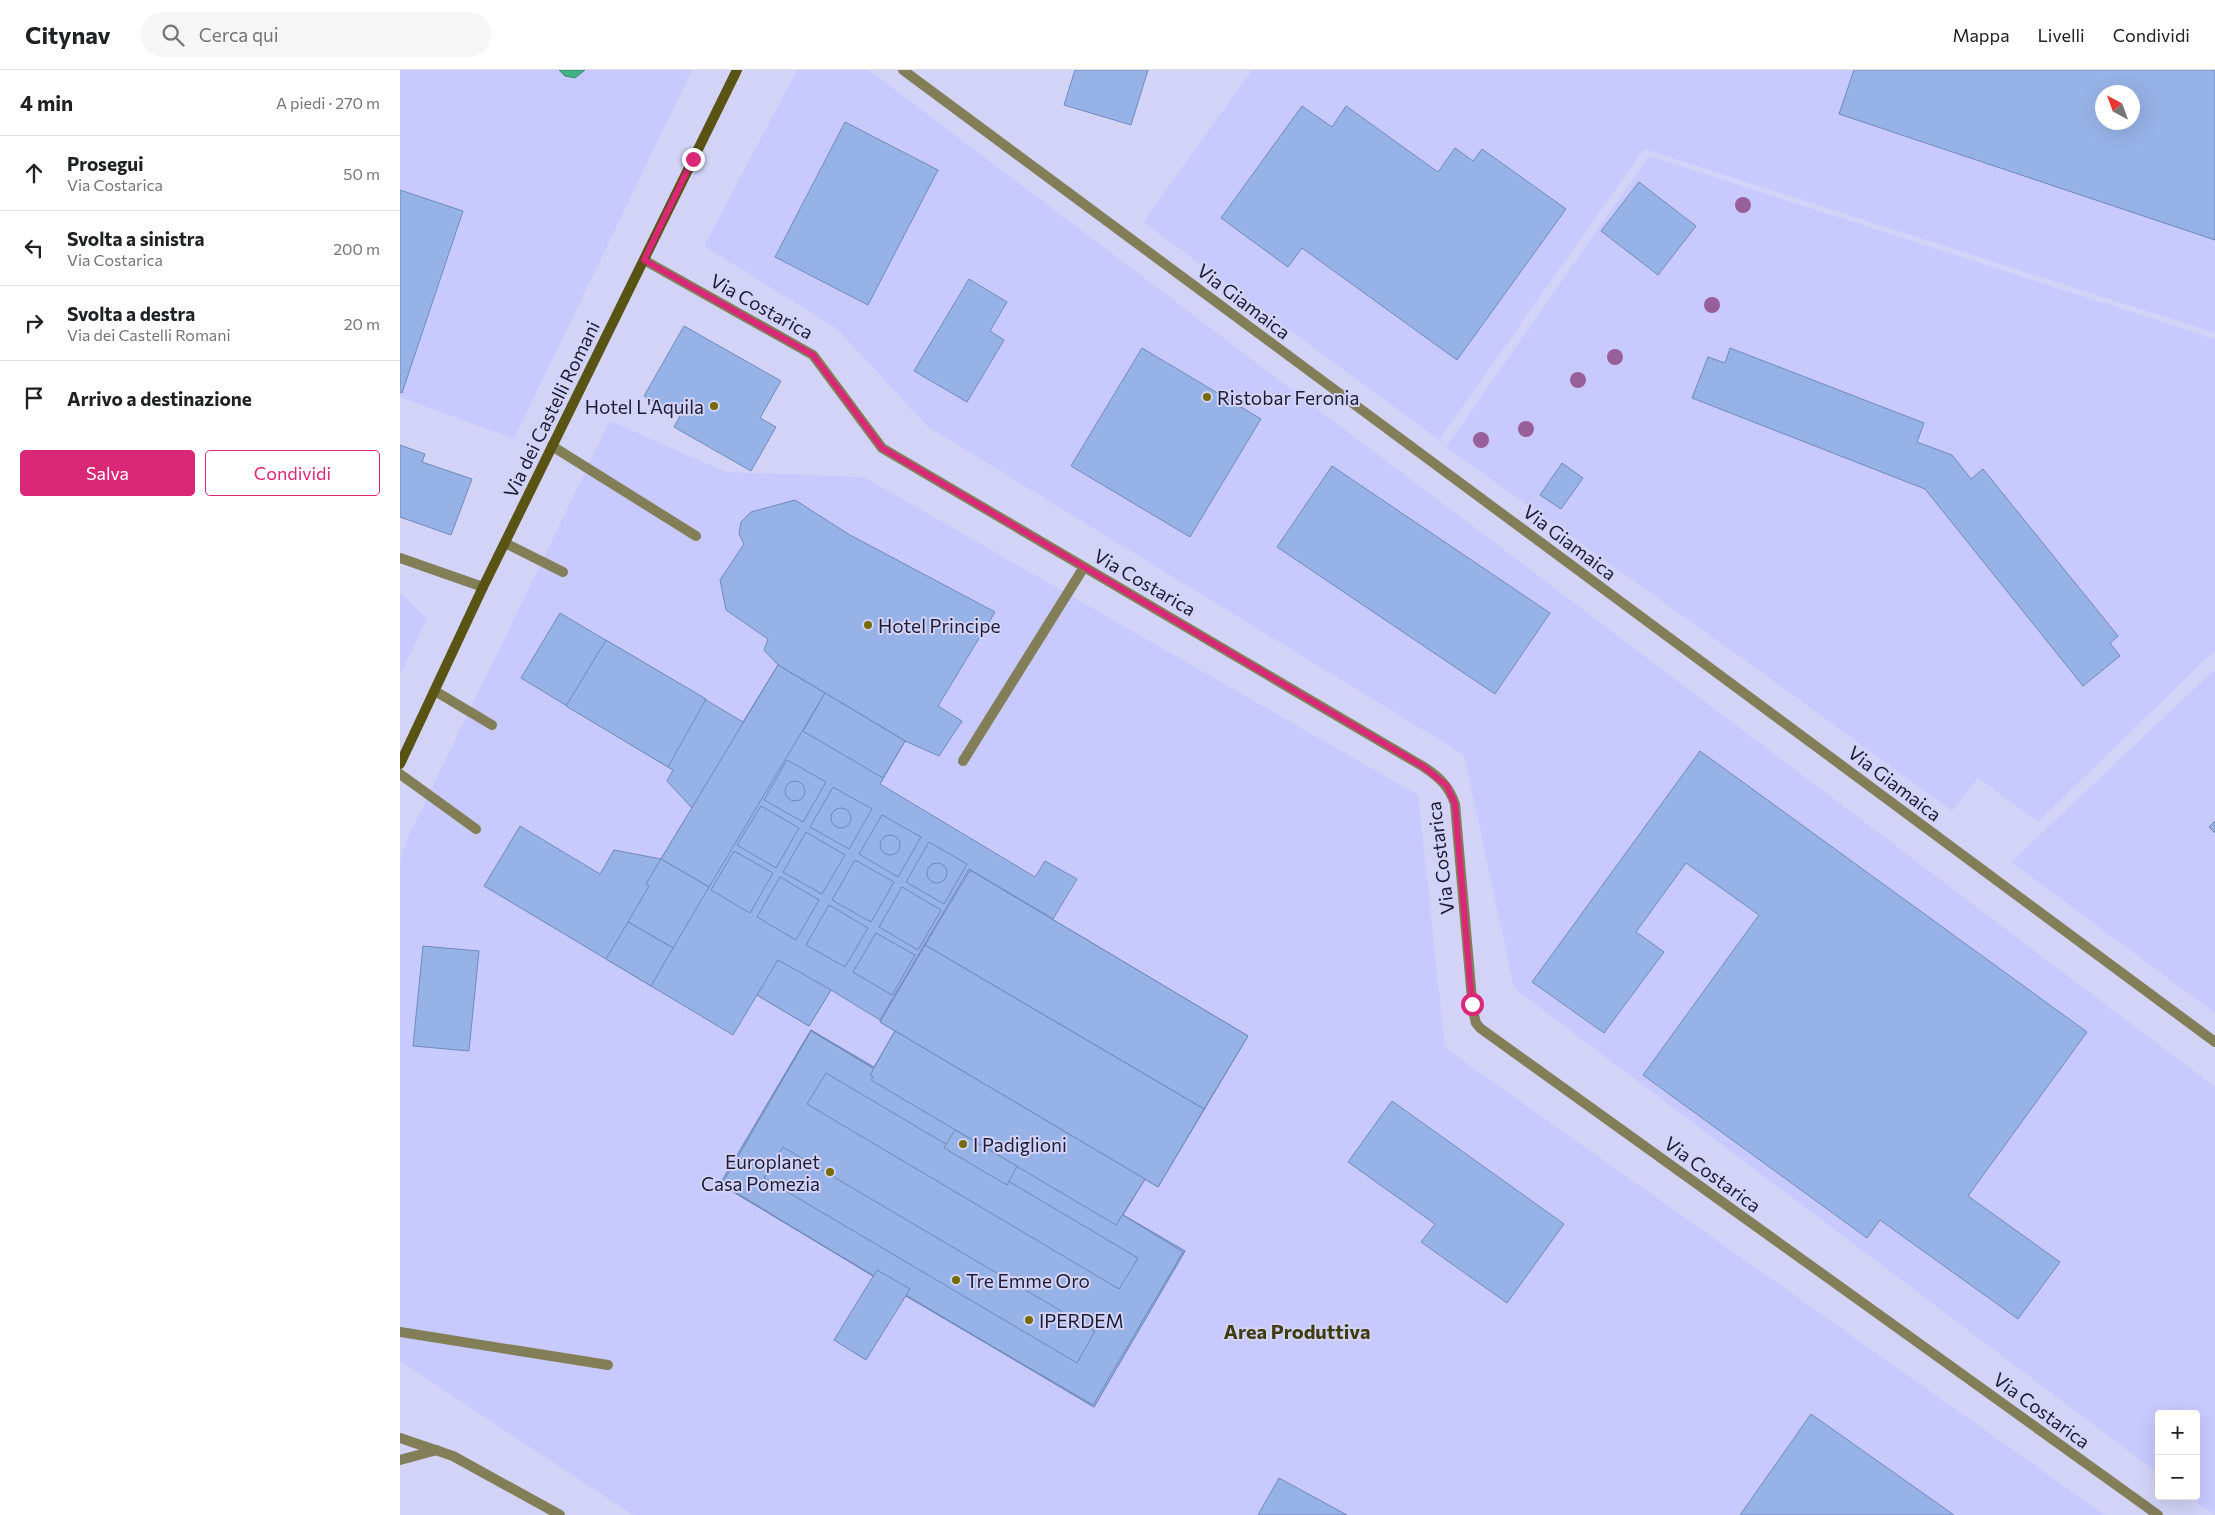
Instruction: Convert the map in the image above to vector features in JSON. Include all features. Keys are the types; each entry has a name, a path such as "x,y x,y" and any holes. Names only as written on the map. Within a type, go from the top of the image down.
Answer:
{"main road":[{"name":"Via dei Castelli Romani","path":"400,764 483,587 737,70"}],"street":[{"name":"Via Giamaica","path":"904,70 2215,1042"},
{"name":"Via Costarica","path":"644,260 813,355 882,448 1424,767 1447,786 1455,804 1473,1011 1476,1023 1480,1028 2158,1515"},
{"path":"552,446 696,536"},
{"path":"505,543 563,572"},
{"path":"400,558 483,587"},
{"path":"962,760 1084,567"},
{"path":"435,690 492,725"},
{"path":"400,774 476,829"},
{"path":"400,1332 608,1365"},
{"path":"400,1438 438,1450 477,1468 560,1515"},
{"path":"400,1460 438,1450"}],"shaded area":[{"path":"400,70 692,70 514,439 400,397"},
{"path":"559,70 585,70 575,78 565,76"},
{"path":"797,70 869,70 2215,1087 2215,1515 2194,1500 2200,1500 2200,1410 2155,1410 2155,1471 1514,988 1464,755 928,427 836,328 704,246"},
{"path":"1252,70 2215,70 2215,333 1644,149 1439,440 1143,222"},
{"path":"1649,156 2215,339 2215,650 2038,822 1978,778 1952,811 1446,447"},
{"path":"610,421 726,472 864,477 1418,795 1445,1048 2105,1515 633,1515 400,1361 400,862 407,839"},
{"path":"400,593 427,619 400,675"},
{"path":"2215,669 2215,1013 2011,862"}],"building":[{"path":"1075,70 1148,70 1131,125 1064,105"},
{"path":"1854,70 2215,70 2215,240 1839,114"},
{"path":"1302,106 1332,127 1346,106 1438,172 1455,148 1473,161 1482,149 1566,209 1457,360 1302,248 1288,267 1221,218"},
{"path":"845,122 938,170 868,305 775,257"},
{"path":"1639,182 1696,226 1658,275 1601,231"},
{"path":"400,190 463,211 402,393 400,392"},
{"path":"969,279 1007,302 990,331 1004,340 967,402 914,371"},
{"name":"Hotel L'Aquila","path":"684,326 781,381 760,418 776,427 751,471 674,427 680,416 644,396"},
{"path":"1142,348 1261,419 1190,537 1071,466"},
{"path":"1730,348 1924,423 1917,442 1952,455 1971,479 1983,469 2118,636 2110,643 2120,656 2083,686 1925,489 1692,398 1708,357 1725,363"},
{"path":"400,445 425,454 422,462 472,479 451,535 400,517"},
{"path":"1562,463 1583,478 1561,509 1540,495"},
{"path":"1332,466 1550,613 1495,694 1277,547"},
{"name":"Hotel Principe","path":"795,500 850,535 995,612 938,706 962,721 939,756 905,741 778,665 764,650 768,639 726,610 720,580 744,544 739,534 741,522 751,512"},
{"path":"560,613 743,722 778,665 905,741 880,784 1035,877 1045,861 1077,879 1053,919 969,869 880,1020 831,990 809,1026 757,995 733,1035 484,886 520,826 600,874 614,850 661,859 692,808 667,781 673,770 521,678"},
{"path":"606,640 706,699 668,767 566,706"},
{"path":"778,665 825,693 709,887 661,859"},
{"path":"825,693 905,741 883,778 803,731"},
{"path":"1700,751 2087,1032 1968,1196 2060,1262 2018,1319 1880,1220 1867,1238 1643,1075 1759,915 1686,863 1636,932 1664,952 1604,1033 1532,982"},
{"path":"787,760 826,782 803,822 764,800"},
{"path":"795,781 802,784 805,791 802,798 795,801 788,798 785,791 788,784"},
{"path":"833,787 872,809 849,849 810,827"},
{"path":"761,806 799,828 776,868 737,845"},
{"path":"841,808 848,811 851,818 848,825 841,828 834,825 831,818 834,811"},
{"path":"882,815 921,837 898,877 859,854"},
{"path":"2215,821 2215,833 2209,827"},
{"path":"806,832 845,855 822,894 783,872"},
{"path":"890,835 897,838 900,845 897,852 890,855 883,852 880,845 883,838"},
{"path":"929,842 967,864 944,904 906,882"},
{"path":"734,851 773,873 750,913 711,890"},
{"path":"661,859 709,887 673,948 628,922 649,886 646,884"},
{"path":"855,860 894,882 871,922 832,900"},
{"path":"937,863 944,866 947,873 944,880 937,883 930,880 927,873 930,866"},
{"name":"I Padiglioni","path":"970,870 1248,1036 1158,1187 1145,1179 1123,1215 1185,1251 1094,1407 720,1184 811,1030 874,1067 895,1031 880,1022"},
{"path":"970,870 1248,1036 1204,1109 925,945"},
{"path":"780,877 819,900 796,940 757,917"},
{"path":"902,887 941,910 918,950 879,927"},
{"path":"829,905 868,928 845,967 806,945"},
{"path":"628,922 673,948 651,986 606,959"},
{"path":"876,933 915,955 892,995 853,972"},
{"path":"925,945 1204,1109 1158,1187 880,1022"},
{"path":"423,946 479,951 469,1051 413,1046"},
{"path":"778,960 831,990 809,1026 757,995"},
{"path":"811,1030 873,1068 811,1031 722,1184 873,1276 720,1184"},
{"path":"895,1031 1145,1179 1116,1225 871,1080 873,1077 870,1075"},
{"path":"826,1073 1138,1258 1119,1289 807,1104"},
{"path":"1392,1101 1564,1224 1507,1303 1421,1242 1435,1224 1348,1162"},
{"path":"955,1130 1017,1166 1007,1185 944,1148"},
{"path":"783,1147 1095,1331 1077,1363 764,1178"},
{"path":"1123,1215 1185,1251 1094,1407 906,1296 1093,1405 1183,1252"},
{"path":"877,1270 910,1289 866,1360 834,1340"},
{"path":"1811,1414 1954,1515 1740,1515"},
{"path":"1279,1478 1347,1515 1258,1515"}],"place":[{"name":"Ristobar Feronia","path":"1207,397"},
{"name":"Hotel L'Aquila","path":"714,406"},
{"name":"Hotel Principe","path":"868,625"},
{"name":"I Padiglioni","path":"963,1144"},
{"name":"Europlanet Casa Pomezia","path":"830,1172"},
{"name":"Tre Emme Oro","path":"956,1280"},
{"name":"IPERDEM","path":"1029,1320"}],"district":[{"name":"Area Produttiva","path":"1297,1331"}],"route":[{"path":"693,159 644,260 813,355 882,448 1440,778 1452,794 1455,804 1472,1004"}]}
